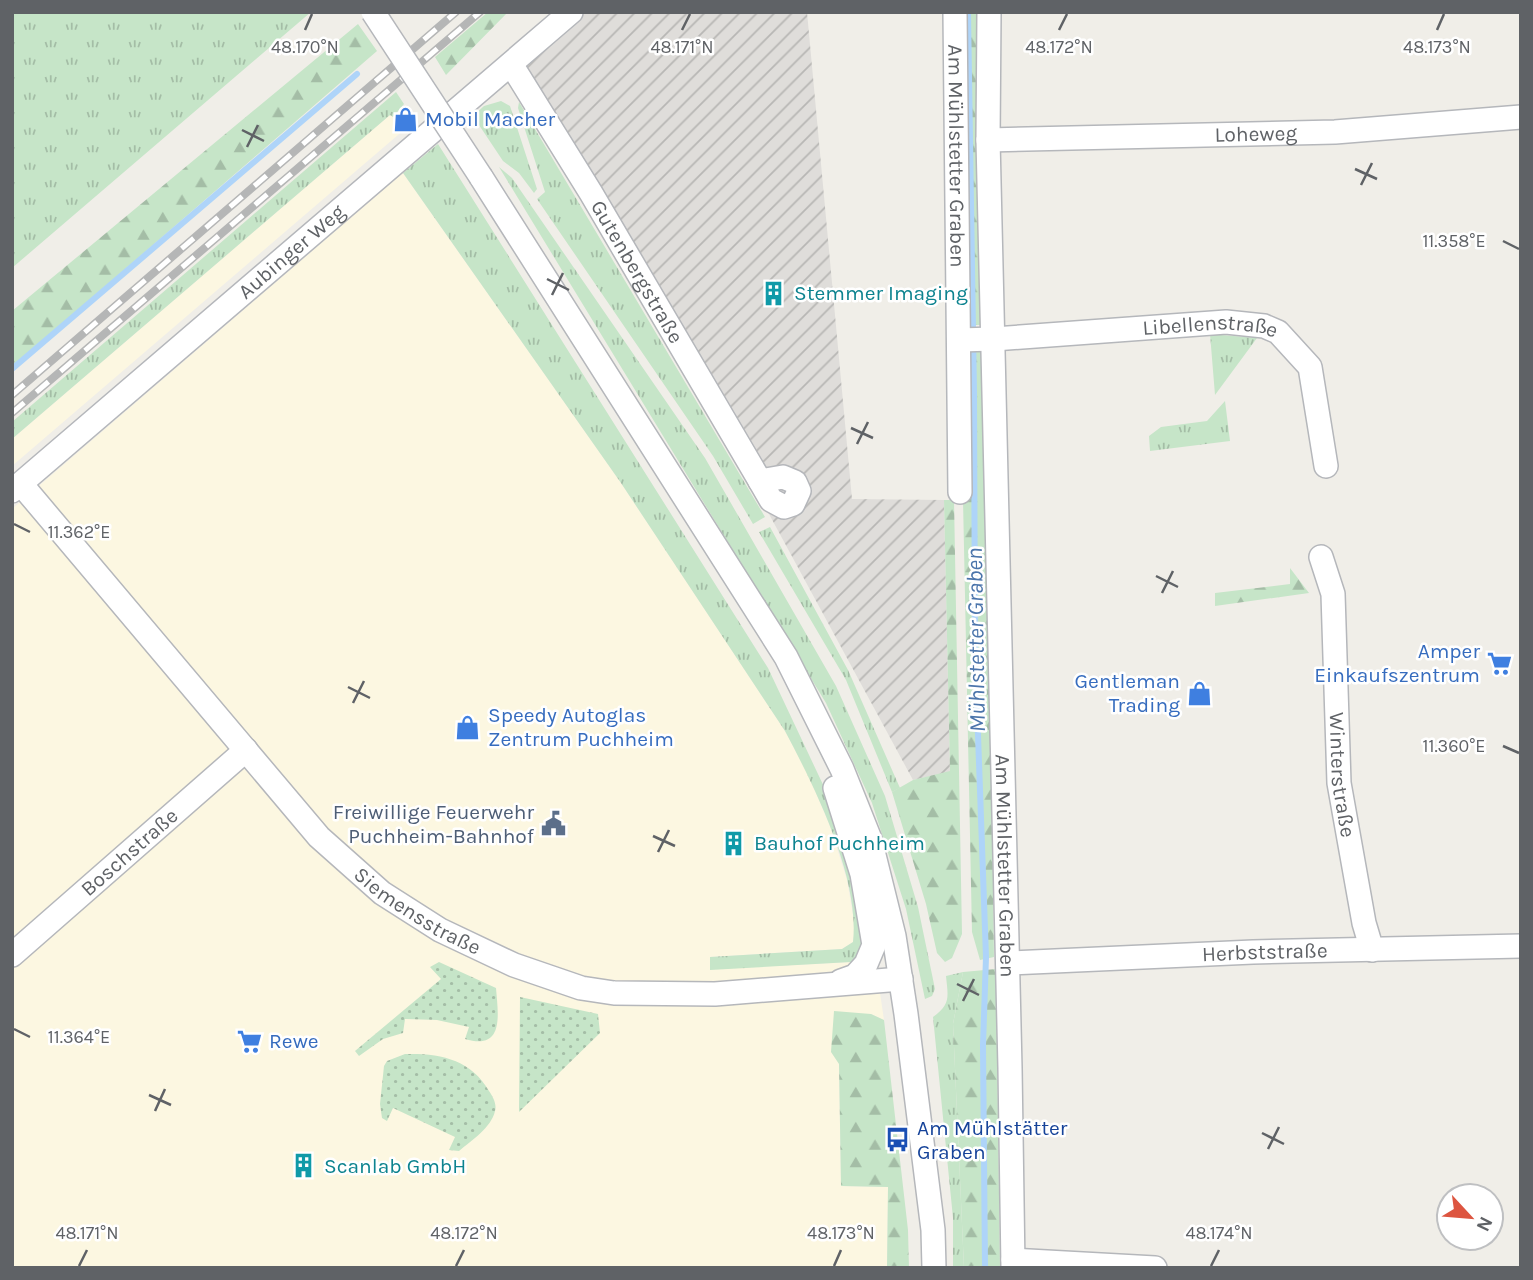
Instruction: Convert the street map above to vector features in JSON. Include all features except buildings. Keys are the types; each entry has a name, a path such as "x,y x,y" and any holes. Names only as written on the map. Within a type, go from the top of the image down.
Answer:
{"street":[{"path":"373,12 786,657 842,769 870,839 890,919 901,979 933,1230 934,1268"},
{"name":"Aubinger Weg","path":"17,487 571,12"},
{"name":"Am Mühlstetter Graben","path":"955,12 1008,963 1013,1264"},
{"name":"Am Mühlstetter Graben","path":"960,492 988,140 989,12"},
{"name":"Gutenbergstraße","path":"511,64 591,193 760,481"},
{"name":"Loheweg","path":"988,140 1335,132 1521,117"},
{"name":"Libellenstraße","path":"974,339 1226,322 1264,326 1283,336 1310,367 1326,466"},
{"name":"Siemensstraße","path":"17,487 319,837 382,893 440,930 514,965 582,988 614,993 715,994 901,979"},
{"name":"Winterstraße","path":"1321,557 1333,594 1339,782 1364,923 1372,950"},
{"path":"786,657 837,793 862,874 874,945 866,964 855,976 832,984"},
{"name":"Boschstraße","path":"12,955 246,750"},
{"name":"Herbststraße","path":"1008,963 1213,954 1521,946"},
{"path":"1013,1264 1155,1268"}],"shaded area":[{"path":"570,12 807,12 852,499 944,500 950,772 913,780 517,58"},
{"path":"391,114 405,129 12,466 12,439"},
{"path":"403,173 621,483 785,731 807,772 830,826 847,880 855,926 853,942 842,949 710,957 710,969 851,962 863,951 879,986 884,1020 871,1014 839,1064 841,1186 888,1187 887,1268 12,1268 12,509"}],"green space":[{"path":"12,12 311,12 12,268"},
{"path":"488,12 508,12 446,75 435,57"},
{"path":"960,12 980,12 986,325 964,325"},
{"path":"358,24 377,51 12,367 12,311"},
{"path":"396,92 404,104 393,117 390,115 12,439 12,422"},
{"path":"501,101 510,106 537,189 534,193 519,173 503,161 473,116 484,106"},
{"path":"519,102 765,517 753,524 713,456 537,199 545,192 518,108"},
{"path":"438,144 768,668 826,791 849,854 867,936 863,951 851,962 710,970 710,957 842,949 853,942 850,890 833,834 785,731 621,483 403,173"},
{"path":"499,167 512,178 705,458 836,686 885,796 918,907 935,989 932,996 925,999 906,909 872,803 826,703"},
{"path":"1210,334 1257,338 1215,395"},
{"path":"986,347 994,957 980,960 972,932 963,500 963,348"},
{"path":"1225,401 1230,441 1150,451 1149,436 1161,427 1207,421"},
{"path":"944,500 954,500 962,934 952,958 945,962 937,953 926,904 892,792 913,780 950,771"},
{"path":"770,527 848,670 900,788 892,792 846,680 759,532"},
{"path":"1290,568 1309,593 1215,606 1215,593 1290,584"},
{"path":"439,962 496,988 498,1019 493,1035 487,1040 465,1039 469,1027 437,1020 405,1019 403,1033 383,1039 359,1056 355,1051 441,979 430,967"},
{"path":"996,969 1000,1268 964,1268 953,1024 963,972"},
{"path":"963,972 953,1024 964,1268 953,1268 953,1218 933,1017 946,1004 946,976"},
{"path":"520,997 598,1014 600,1033 519,1112"},
{"path":"834,1011 871,1014 884,1020 908,1230 909,1268 887,1268 888,1187 841,1186 839,1064 831,1052"},
{"path":"405,1054 430,1055 453,1060 482,1080 492,1096 495,1108 490,1123 459,1151 449,1150 455,1137 393,1108 387,1121 382,1118 380,1104 384,1066 387,1061"}],"waterway":[{"name":"Mühlstetter Graben","path":"968,12 975,651 986,957 983,1045 985,1268"},
{"path":"12,369 357,74"}],"railway":[{"path":"12,395 456,12"},
{"path":"12,413 480,12"}],"place":[{"name":"Mobil Macher","path":"405,119"},
{"name":"Stemmer Imaging","path":"774,293"},
{"name":"Amper Einkaufszentrum","path":"1500,663"},
{"name":"Gentleman Trading","path":"1200,693"},
{"name":"Speedy Autoglas Zentrum Puchheim","path":"468,727"},
{"name":"Freiwillige Feuerwehr Puchheim-Bahnhof","path":"554,824"},
{"name":"Bauhof Puchheim","path":"734,843"},
{"name":"Rewe","path":"249,1041"},
{"name":"Am Mühlstätter Graben","path":"897,1140"},
{"name":"Scanlab GmbH","path":"304,1166"}]}
